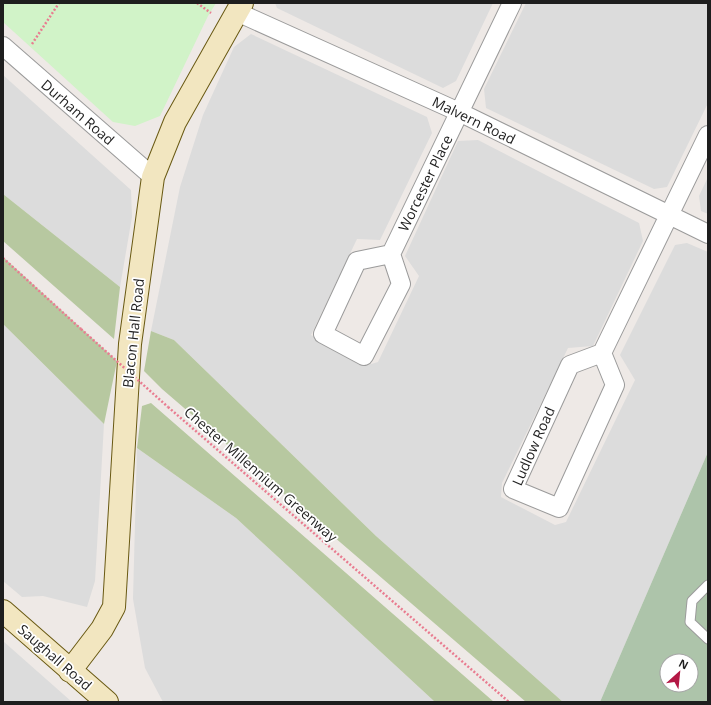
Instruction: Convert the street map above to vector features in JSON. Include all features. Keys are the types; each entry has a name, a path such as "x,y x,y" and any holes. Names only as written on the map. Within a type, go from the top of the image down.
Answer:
{"street":[{"name":"Worcester Place","path":"391,254 512,3"},
{"name":"Malvern Road","path":"240,7 708,234"},
{"name":"Blacon Hall Road","path":"70,671 102,629 114,607 130,344 153,177 175,122 240,7"},
{"name":"Durham Road","path":"3,46 153,177"},
{"path":"602,353 708,135"},
{"path":"391,254 401,284 364,356 323,334 357,261 391,254"},
{"name":"Ludlow Road","path":"602,353 615,385 559,508 513,489 570,365 602,353"},
{"name":"Saughall Road","path":"3,611 107,702"}],"lane":[{"path":"708,585 692,601 690,622 708,639"}],"path":[{"path":"20,61 59,3"},
{"name":"Chester Millennium Greenway","path":"3,258 168,407 509,702"}],"shaded area":[{"path":"275,3 493,3 456,81 443,88 277,8"},
{"path":"526,3 708,3 708,103 667,187 654,189 486,108 484,89"},
{"path":"251,34 427,117 432,133 380,240 357,239 311,335 368,365 378,362 419,276 405,256 458,141 478,140 639,223 643,241 593,346 568,348 502,483 501,497 555,525 566,522 635,380 620,355 675,245 687,243 708,252 708,452 600,702 563,702 376,536 174,340 151,331 180,187 203,115 234,47"},
{"path":"3,75 131,190 132,217 120,287 3,194"},
{"path":"708,177 708,214 701,211 699,196"},
{"path":"3,324 104,424 95,581 87,607 43,596 22,597 3,581"},
{"path":"137,448 236,518 435,702 163,702 145,668 133,599"},
{"path":"3,641 72,702 3,702"}],"green space":[{"path":"3,3 216,3 208,16 160,116 135,126 113,122 3,22"},
{"path":"3,194 120,287 114,339 3,241"},
{"path":"3,257 117,361 104,424 3,324"},
{"path":"151,331 174,340 376,536 563,702 526,702 162,389 144,371"},
{"path":"151,403 494,702 435,702 236,518 137,448 142,406"},
{"path":"708,452 708,702 600,702"}]}
